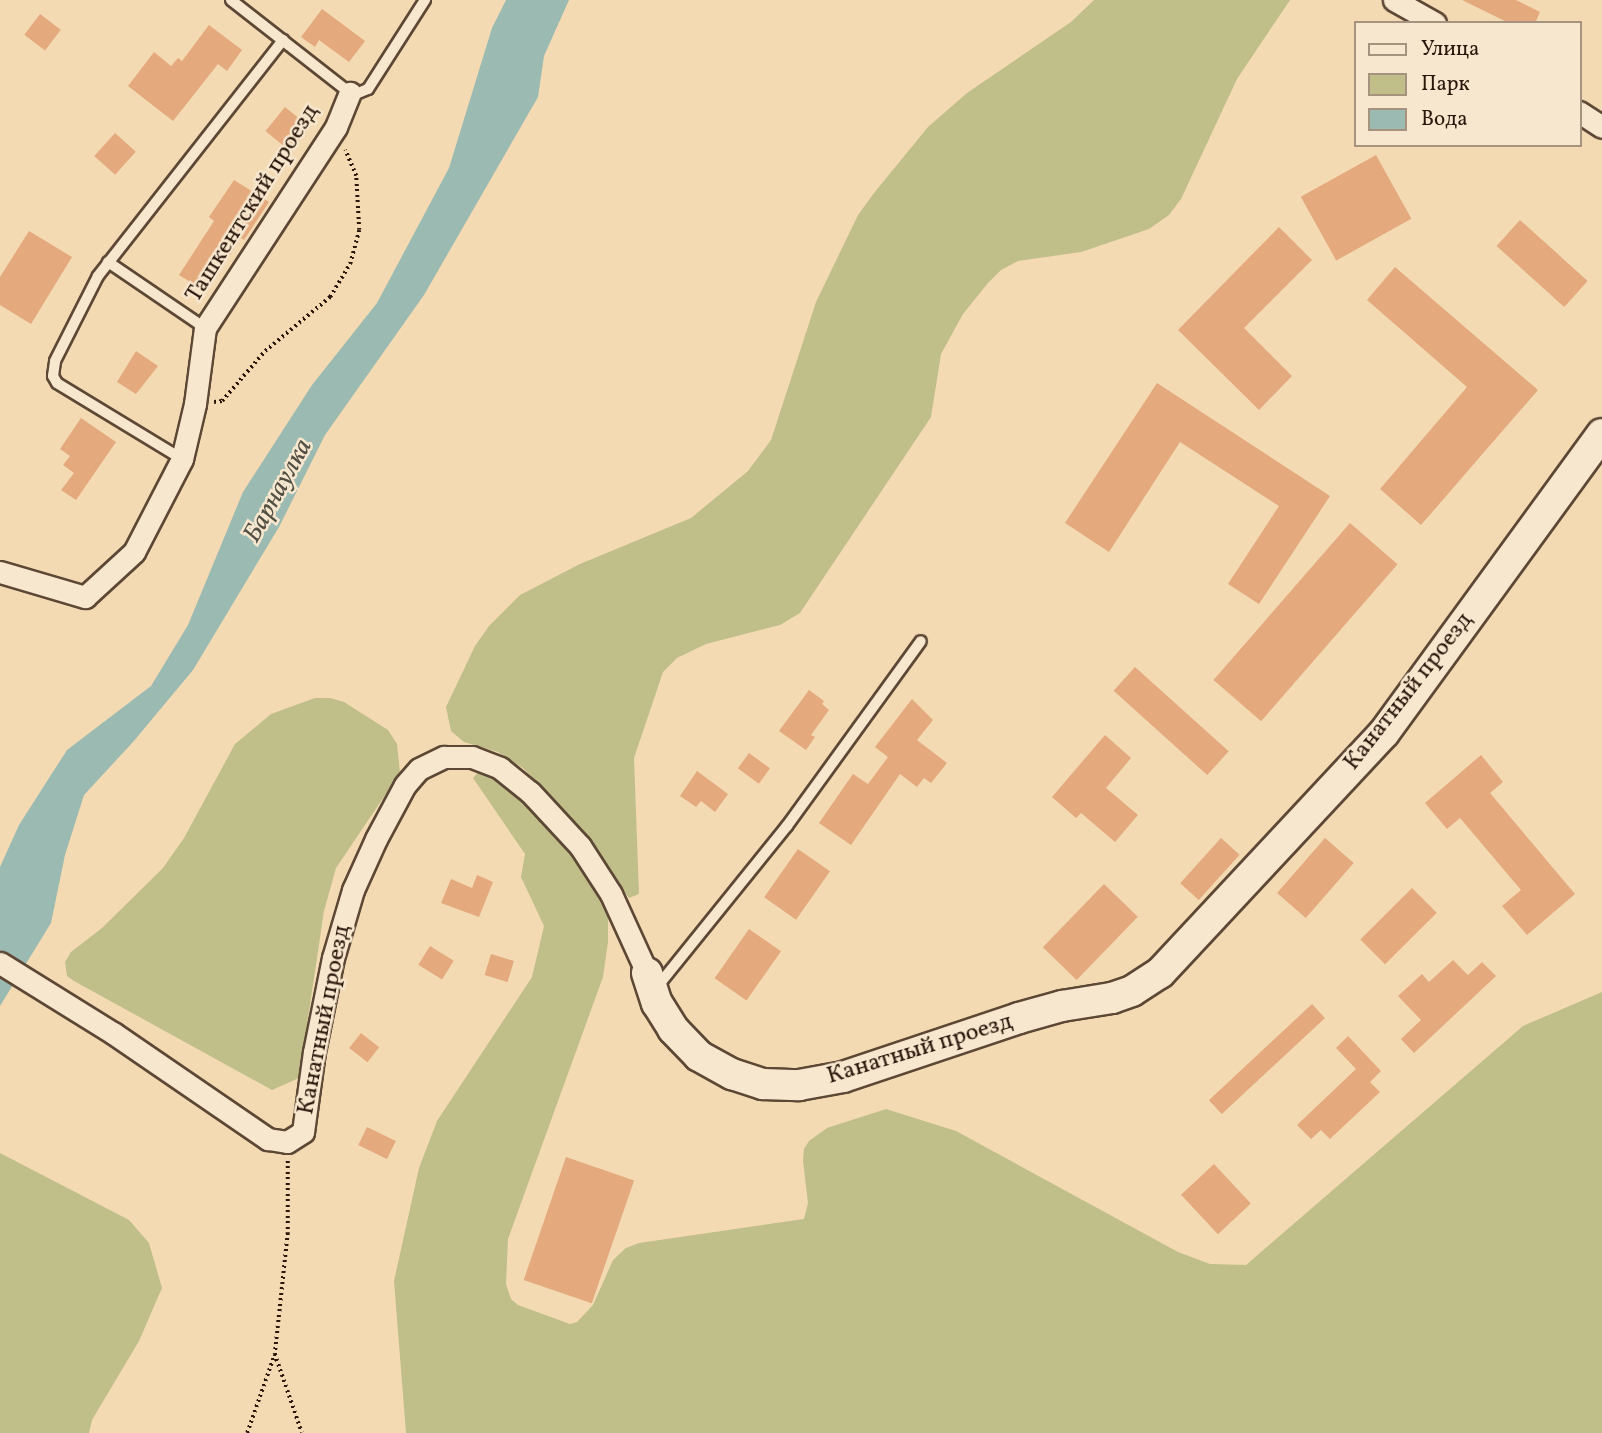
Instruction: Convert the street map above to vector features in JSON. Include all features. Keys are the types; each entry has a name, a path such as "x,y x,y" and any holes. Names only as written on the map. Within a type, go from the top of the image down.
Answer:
{"street":[{"path":"1394,0 1431,21"},
{"name":"Ташкентский проезд","path":"0,572 85,597 134,552 182,459 195,404 205,328 336,127 350,93"},
{"path":"1581,113 1602,127"},
{"name":"Канатный проезд","path":"287,1142 303,1132 314,1052 333,958 353,890 405,785 419,769 444,757 472,757 500,768 555,817 580,845 611,894 673,1029 699,1056 732,1074 763,1084 799,1085 843,1077 1019,1018 1062,1006 1112,998 1132,991 1160,973 1384,733 1602,434"},
{"path":"0,963 113,1033 268,1139 287,1142"}],"lane":[{"path":"231,0 350,93 368,89 425,0"},
{"path":"182,459 57,383 53,376 60,350 108,262 283,40"},
{"path":"108,262 205,328"},
{"path":"650,983 787,826 922,640"}],"path":[{"path":"195,404 222,401 265,351 330,297 350,264 359,230 356,176 336,127"},
{"path":"247,1433 275,1354 288,1233 287,1142"},
{"path":"275,1354 302,1433"}],"green space":[{"path":"1094,0 1290,0 1237,79 1181,199 1169,215 1149,229 1081,252 1018,261 1001,270 963,314 941,354 931,417 800,613 780,625 706,644 677,658 663,672 634,758 639,894 629,898 551,797 523,768 498,752 464,742 451,731 446,707 475,646 489,626 520,595 580,564 691,518 748,471 771,440 816,302 858,215 874,193 928,127 967,93 1071,22"},
{"path":"315,698 344,702 388,730 397,744 400,773 336,868 324,911 299,1078 272,1090 74,981 67,976 65,962 71,952 102,928 163,868 184,838 235,744 271,714"},
{"path":"480,770 502,780 553,826 587,874 608,910 608,942 603,977 508,1239 506,1284 511,1299 518,1305 570,1324 577,1322 593,1305 613,1260 626,1248 639,1243 804,1219 808,1203 803,1161 804,1149 809,1141 827,1128 886,1109 956,1131 1178,1252 1210,1264 1246,1265 1523,1026 1602,992 1602,1433 406,1433 394,1281 419,1168 437,1121 532,977 544,926 521,877 525,854 473,778"},
{"path":"0,1153 129,1220 149,1243 162,1288 139,1341 92,1420 89,1433 0,1433"}],"water":[{"name":"Барнаулка","path":"506,0 569,0 544,56 538,97 424,295 325,435 279,527 193,670 84,795 65,855 51,923 0,1006 0,867 19,825 67,750 151,686 188,625 243,492 312,385 377,303 449,168 492,28"}],"building":[{"path":"1462,0 1516,0 1540,12 1536,21 1505,21"},
{"path":"322,9 365,41 349,62 319,40 315,47 301,37"},
{"path":"40,14 61,30 45,50 24,35"},
{"path":"209,25 242,50 227,71 218,64 173,121 128,86 154,52 171,66 178,58 182,61"},
{"path":"285,107 310,127 290,151 265,131"},
{"path":"115,133 136,152 115,175 94,156"},
{"path":"1376,155 1411,219 1336,261 1301,197"},
{"path":"234,180 269,202 244,240 241,238 206,292 179,275 214,221 209,217"},
{"path":"1520,220 1588,281 1564,307 1497,246"},
{"path":"1279,227 1312,260 1244,328 1292,376 1259,410 1178,330"},
{"path":"29,231 72,257 31,324 0,305 0,277"},
{"path":"1395,267 1538,390 1421,525 1380,489 1467,387 1367,300"},
{"path":"136,351 158,366 136,394 117,382"},
{"path":"1157,383 1330,496 1259,604 1228,584 1279,506 1180,442 1109,552 1065,523"},
{"path":"81,418 116,442 76,500 61,490 74,473 63,465 70,456 60,449"},
{"path":"1350,523 1398,564 1261,721 1214,680"},
{"path":"1135,667 1229,751 1207,775 1114,691"},
{"path":"809,690 824,701 822,704 829,710 811,735 815,737 806,750 779,731"},
{"path":"912,699 933,720 917,740 947,763 931,783 924,778 917,787 900,774 851,845 819,823 853,774 868,784 888,757 875,747"},
{"path":"1105,735 1131,758 1106,788 1138,815 1115,842 1081,813 1076,818 1052,797"},
{"path":"749,753 770,768 759,784 738,768"},
{"path":"1481,755 1503,782 1490,793 1575,894 1527,935 1502,906 1521,890 1460,818 1447,829 1425,803"},
{"path":"697,771 728,794 715,812 701,801 696,807 680,796"},
{"path":"1221,838 1240,855 1199,900 1180,883"},
{"path":"1325,838 1354,863 1306,918 1277,893"},
{"path":"798,849 830,871 796,920 764,897"},
{"path":"477,875 493,882 479,917 441,903 451,879 472,888"},
{"path":"1104,884 1138,917 1077,980 1043,947"},
{"path":"1412,888 1437,913 1385,964 1360,940"},
{"path":"749,929 781,951 747,1001 715,978"},
{"path":"430,946 454,961 442,979 418,965"},
{"path":"491,954 514,961 508,982 485,975"},
{"path":"1453,960 1468,975 1482,962 1496,976 1414,1053 1401,1039 1421,1020 1398,996 1422,974 1429,982"},
{"path":"1312,1004 1325,1018 1222,1114 1209,1100"},
{"path":"361,1033 379,1047 367,1062 349,1048"},
{"path":"1348,1036 1381,1071 1370,1082 1380,1092 1330,1139 1321,1130 1311,1139 1297,1125 1356,1069 1336,1048"},
{"path":"367,1127 396,1141 387,1159 358,1145"},
{"path":"566,1157 634,1180 592,1303 524,1280"},
{"path":"1214,1164 1251,1203 1218,1234 1181,1195"}]}
